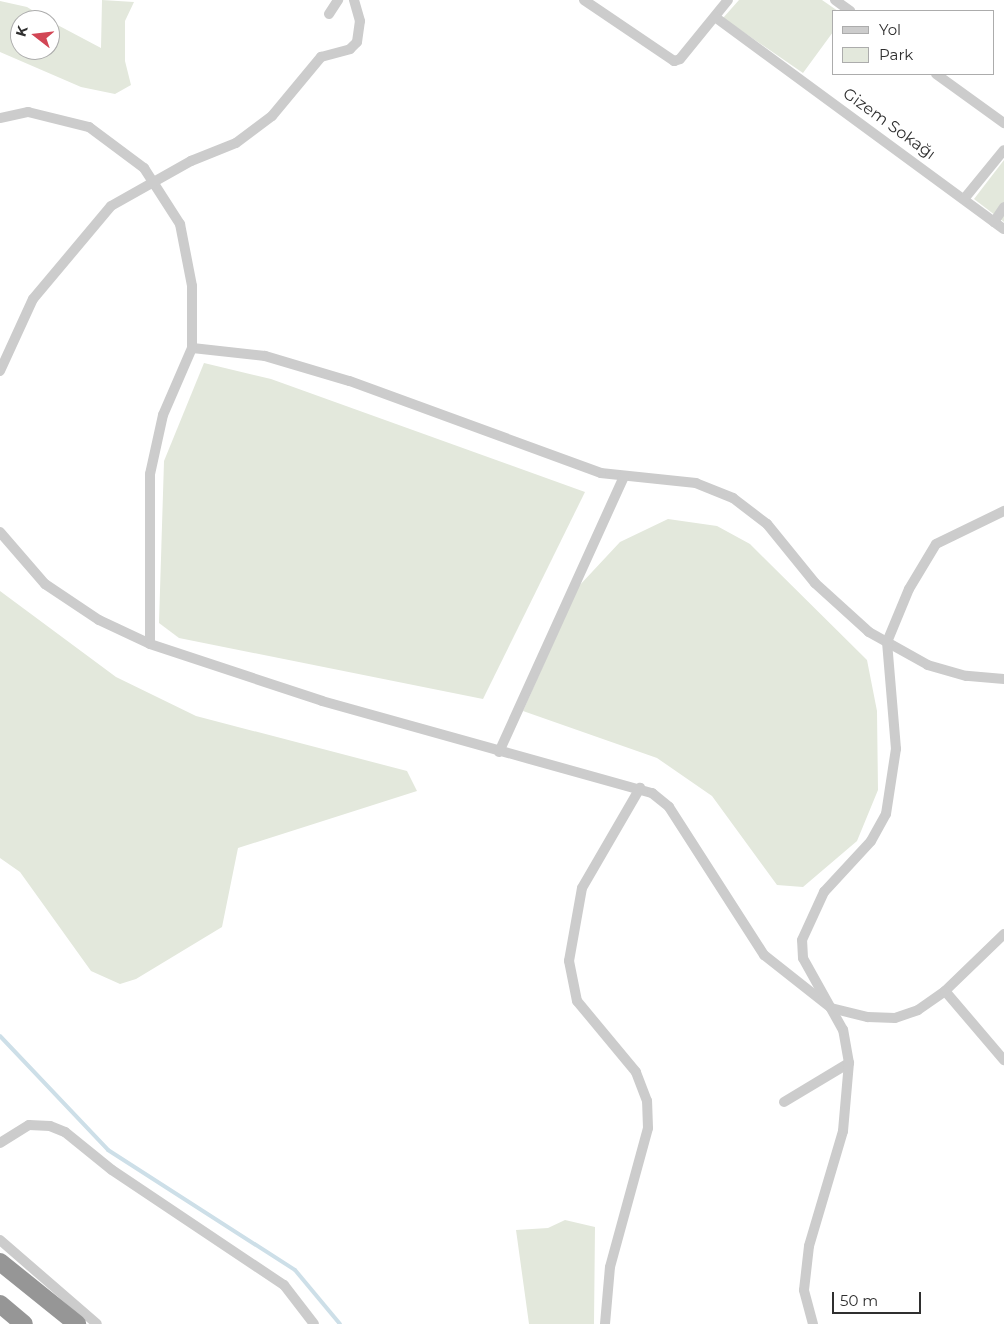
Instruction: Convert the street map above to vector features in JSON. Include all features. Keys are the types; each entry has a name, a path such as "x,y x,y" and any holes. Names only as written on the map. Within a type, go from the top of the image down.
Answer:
{"highway":[{"path":"0,1262 77,1324"},
{"path":"0,1273 60,1324"},
{"path":"0,1304 24,1324"}],"street":[{"path":"329,14 338,0"},
{"path":"0,371 5,352 33,299 72,248 111,206 154,182 236,143 272,116 321,57 350,49 357,42 360,20 354,0"},
{"path":"584,0 674,61 680,59 715,17 724,1"},
{"path":"835,0 849,10"},
{"name":"Gizem Sokağı","path":"715,17 1004,229"},
{"path":"937,75 1004,123"},
{"path":"0,118 28,112 89,127 144,168 180,224 192,286 192,348 163,415 150,474 150,644"},
{"path":"964,199 1004,150"},
{"path":"994,222 1004,207"},
{"path":"192,348 265,356 350,381 593,471 696,483 733,498 767,524 815,583 869,632 928,665 966,676 1004,679"},
{"path":"499,752 624,476"},
{"path":"813,1324 804,1290 809,1246 843,1131 849,1063 844,1030 803,958 802,940 824,892 871,841 886,814 896,749 887,642 924,559 936,544 1004,511"},
{"path":"0,532 6,545 45,584 99,620 150,644 322,701 499,752 640,788 670,807 764,955 831,1008 868,1017 895,1018 918,1010 945,991 1004,934"},
{"path":"605,1324 610,1268 648,1128 647,1101 636,1072 577,1001 568,961 584,884 640,788"},
{"path":"945,991 1004,1060"},
{"path":"784,1102 849,1063"},
{"path":"0,1144 29,1125 50,1126 64,1132 112,1170 284,1285 312,1324"},
{"path":"0,1240 97,1324"}],"green space":[{"path":"102,0 134,2 125,21 125,61 131,85 115,94 81,87 19,60 60,60 60,26 101,48"},
{"path":"739,0 822,0 837,10 832,10 832,33 803,73 723,18"},
{"path":"0,1 27,7 32,10 10,10 10,56 0,52"},
{"path":"1004,160 1004,222 974,199"},
{"path":"204,363 271,379 585,492 483,699 179,638 159,623 164,461"},
{"path":"668,519 717,526 750,544 867,660 877,711 878,790 857,841 803,887 777,885 712,796 657,758 523,711 578,587 620,542"},
{"path":"0,591 116,677 196,716 407,771 417,791 238,848 222,927 136,979 120,984 91,971 20,872 0,858"},
{"path":"565,1220 595,1227 594,1324 529,1324 516,1230 548,1228"}],"waterway":[{"path":"0,1036 108,1150 295,1270 340,1324"}]}
